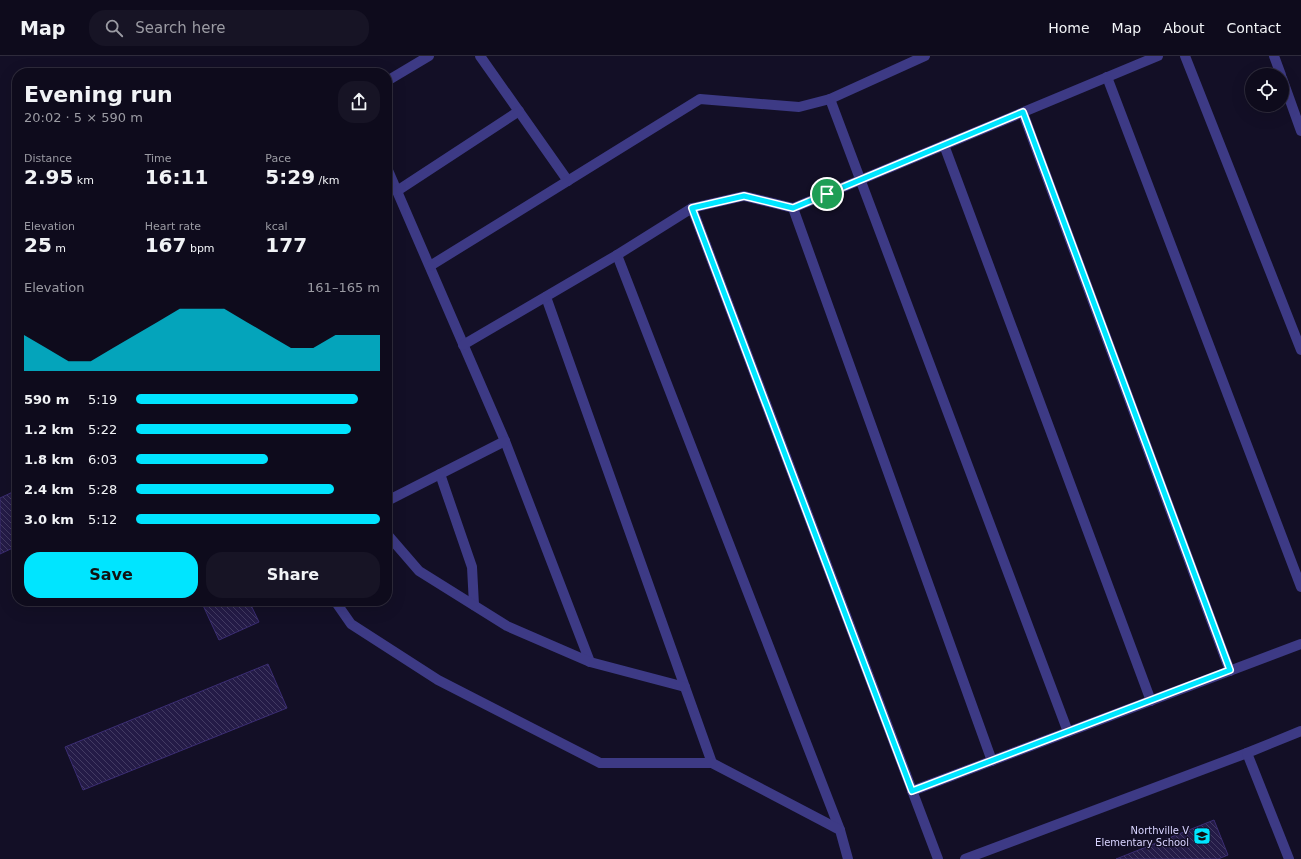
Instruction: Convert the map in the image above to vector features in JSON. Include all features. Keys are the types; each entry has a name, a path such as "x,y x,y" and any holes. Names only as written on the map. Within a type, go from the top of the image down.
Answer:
{"street":[{"path":"392,78 429,56"},
{"path":"480,56 568,181"},
{"path":"430,266 700,99 799,107 830,99 925,56"},
{"path":"463,345 617,255 692,208 744,196 793,208 1158,56"},
{"path":"1185,56 1301,350"},
{"path":"1274,56 1278,68"},
{"path":"1107,77 1301,587"},
{"path":"1289,98 1301,131"},
{"path":"830,99 1068,732"},
{"path":"397,191 519,112"},
{"path":"1023,112 1230,670"},
{"path":"944,146 1151,701"},
{"path":"392,180 505,442 590,662"},
{"path":"692,208 938,859"},
{"path":"793,208 992,761"},
{"path":"617,255 840,830 848,859"},
{"path":"546,296 712,763"},
{"path":"392,498 505,442"},
{"path":"440,474 472,567 474,605"},
{"path":"392,540 418,571 507,626 590,662 685,687"},
{"path":"338,606 351,624 438,680 600,763 712,763 840,830"},
{"path":"912,791 1301,644"},
{"path":"965,859 1247,753 1301,731"},
{"path":"1247,753 1288,859"}],"building":[{"path":"12,492 12,548 0,554 0,498"},
{"path":"203,606 251,606 259,622 219,640"},
{"path":"268,664 287,708 83,790 65,747"},
{"name":"Northville V Elementary School","path":"1214,820 1228,855 1218,859 1116,859"}],"place":[{"name":"Northville V Elementary School","path":"1202,836"}],"route":[{"path":"1023,112 1230,670 912,791 692,208 744,196 793,208 827,194 1023,112"}]}
